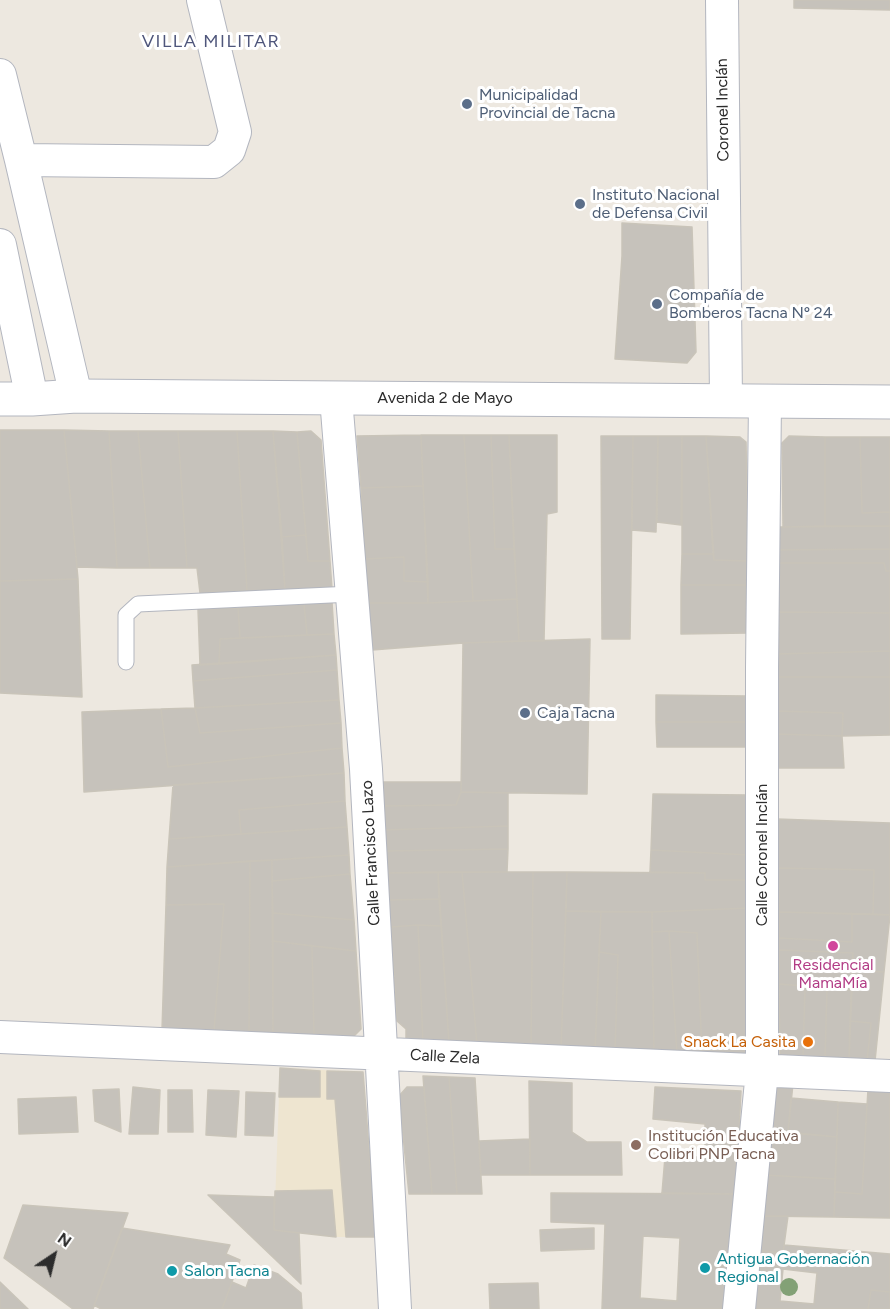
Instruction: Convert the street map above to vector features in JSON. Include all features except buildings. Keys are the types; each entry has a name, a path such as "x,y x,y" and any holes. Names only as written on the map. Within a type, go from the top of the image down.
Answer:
{"street":[{"path":"21,160 214,162 229,150 235,132 203,0"},
{"name":"Coronel Inclán","path":"722,0 726,400"},
{"path":"0,75 76,396"},
{"path":"0,245 32,399"},
{"name":"Avenida 2 de Mayo","path":"0,399 76,396 890,402"},
{"name":"Calle Francisco Lazo","path":"336,398 366,769 395,1309"},
{"name":"Calle Coronel Inclán","path":"739,1309 762,1071 762,667 765,401"},
{"name":"Calle Zela","path":"0,1037 890,1076"}],"lane":[{"path":"126,662 126,615 138,604 352,594"}],"shaded area":[{"path":"280,1068 363,1072 376,1237 336,1237 274,1230"}],"place":[{"name":"Municipalidad Provincial de Tacna","path":"467,104"},
{"name":"Instituto Nacional de Defensa Civil","path":"580,204"},
{"name":"Compañía de Bomberos Tacna Nº 24","path":"657,304"},
{"name":"Caja Tacna","path":"525,713"},
{"name":"Residencial MamaMía","path":"833,946"},
{"name":"Snack La Casita","path":"808,1042"},
{"name":"Institución Educativa Colibri PNP Tacna","path":"636,1145"},
{"name":"Antigua Gobernación Regional","path":"705,1268"},
{"name":"Salon Tacna","path":"172,1271"}],"district":[{"name":"VILLA MILITAR","path":"211,42"}]}
